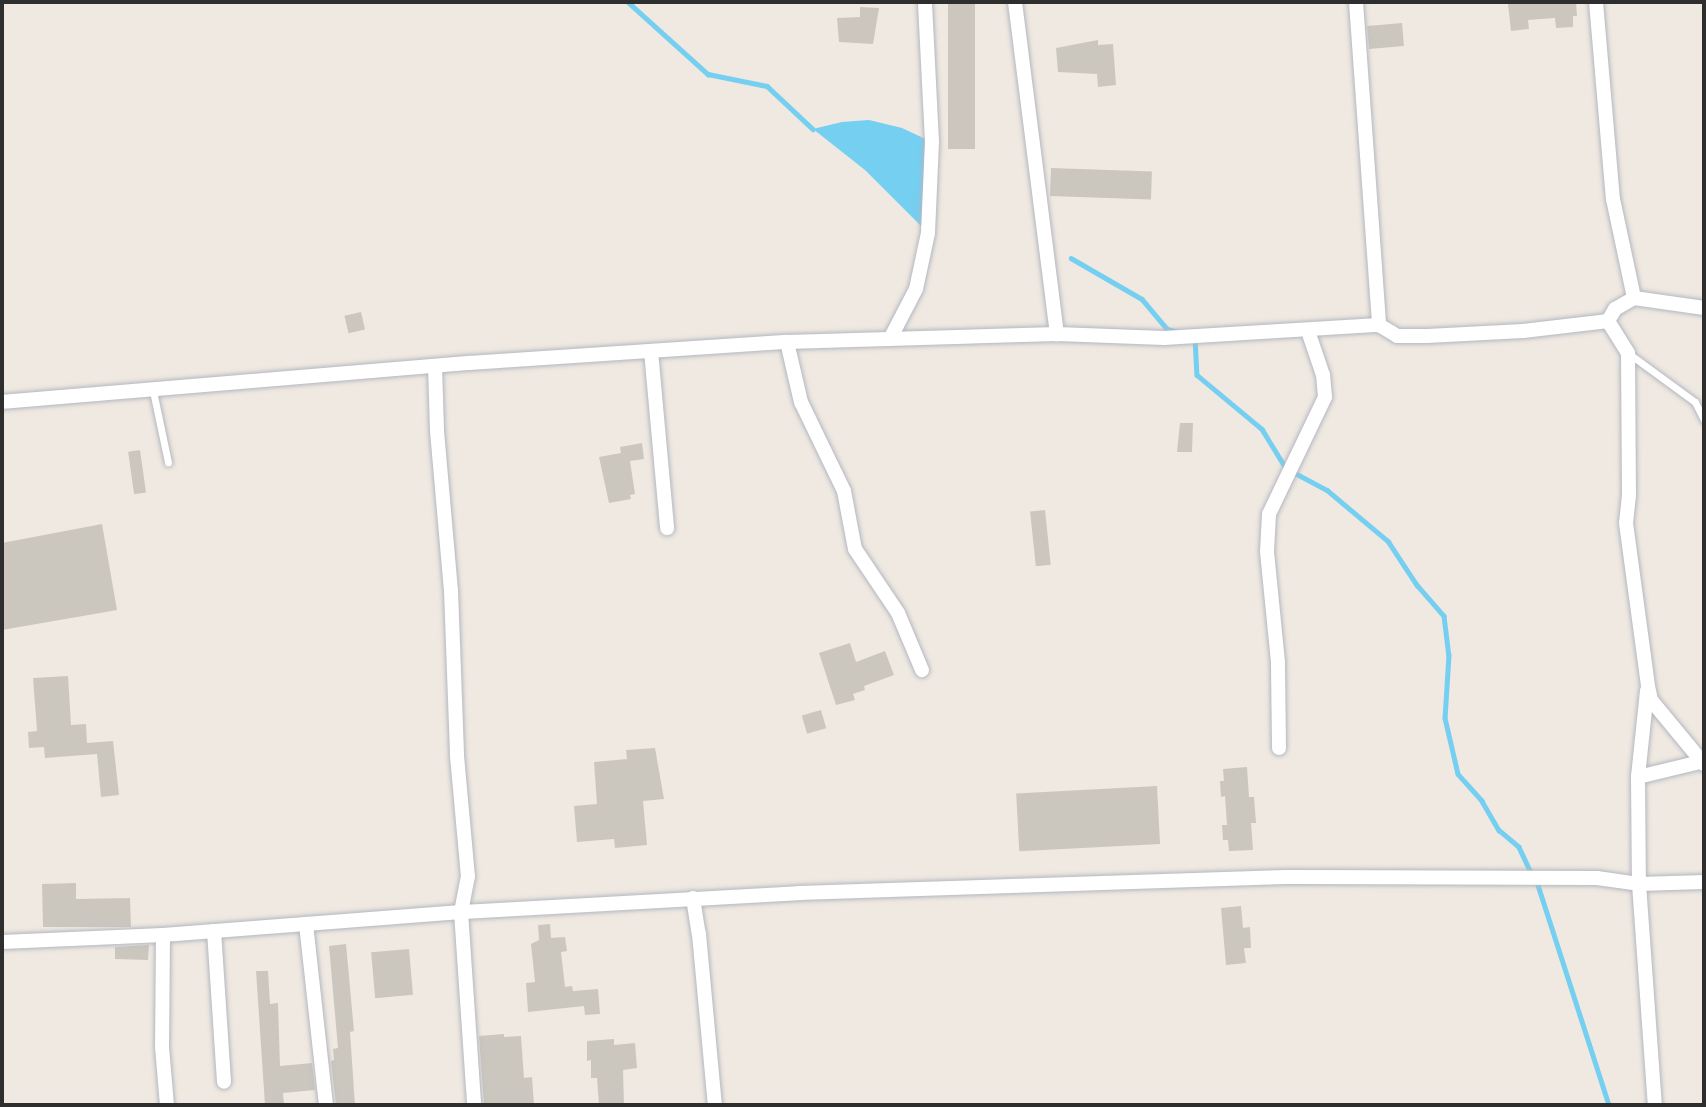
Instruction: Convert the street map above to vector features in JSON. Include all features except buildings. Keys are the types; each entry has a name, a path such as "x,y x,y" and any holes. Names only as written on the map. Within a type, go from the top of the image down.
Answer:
{"street":[{"path":"890,339 916,289 928,233 932,142 925,2"},
{"path":"1015,2 1057,334"},
{"path":"1356,2 1379,326"},
{"path":"1596,2 1613,199 1634,298"},
{"path":"1608,321 1615,309 1634,298 1704,308"},
{"path":"2,402 435,366 788,342 1057,334 1164,338 1379,326 1397,336 1410,336 1523,331 1608,321"},
{"path":"1608,321 1628,352 1629,495 1626,523 1648,686 1651,700 1702,763 1638,777"},
{"path":"1279,748 1278,662 1267,552 1269,514 1325,397 1323,375 1308,331"},
{"path":"788,342 801,402 844,491 855,549 898,613 922,670"},
{"path":"651,351 667,528"},
{"path":"435,366 437,431 453,617 457,756 468,876 461,912 474,1105"},
{"path":"1648,686 1638,777 1639,884 1655,1105"},
{"path":"2,942 163,935 461,912 693,898 1285,877 1528,880 1597,878 1639,884 1704,882"},
{"path":"693,898 699,934 715,1105"},
{"path":"306,924 326,1105"},
{"path":"214,931 224,1082"},
{"path":"163,935 161,1008 167,1105"}],"lane":[{"path":"1628,352 1695,402 1704,420"},
{"path":"153,391 168,462"}],"water":[{"path":"869,120 902,128 932,142 928,233 865,170 813,129 842,122"}],"waterway":[{"path":"628,2 708,74 767,86 813,129"},
{"path":"1071,258 1142,299 1167,329 1178,332"},
{"path":"1195,338 1197,375 1262,429 1284,465"},
{"path":"1295,473 1327,490 1388,541 1417,585 1444,616 1449,655 1445,718 1458,774 1482,801 1499,830 1519,847 1532,875"},
{"path":"1537,882 1609,1105"}]}
